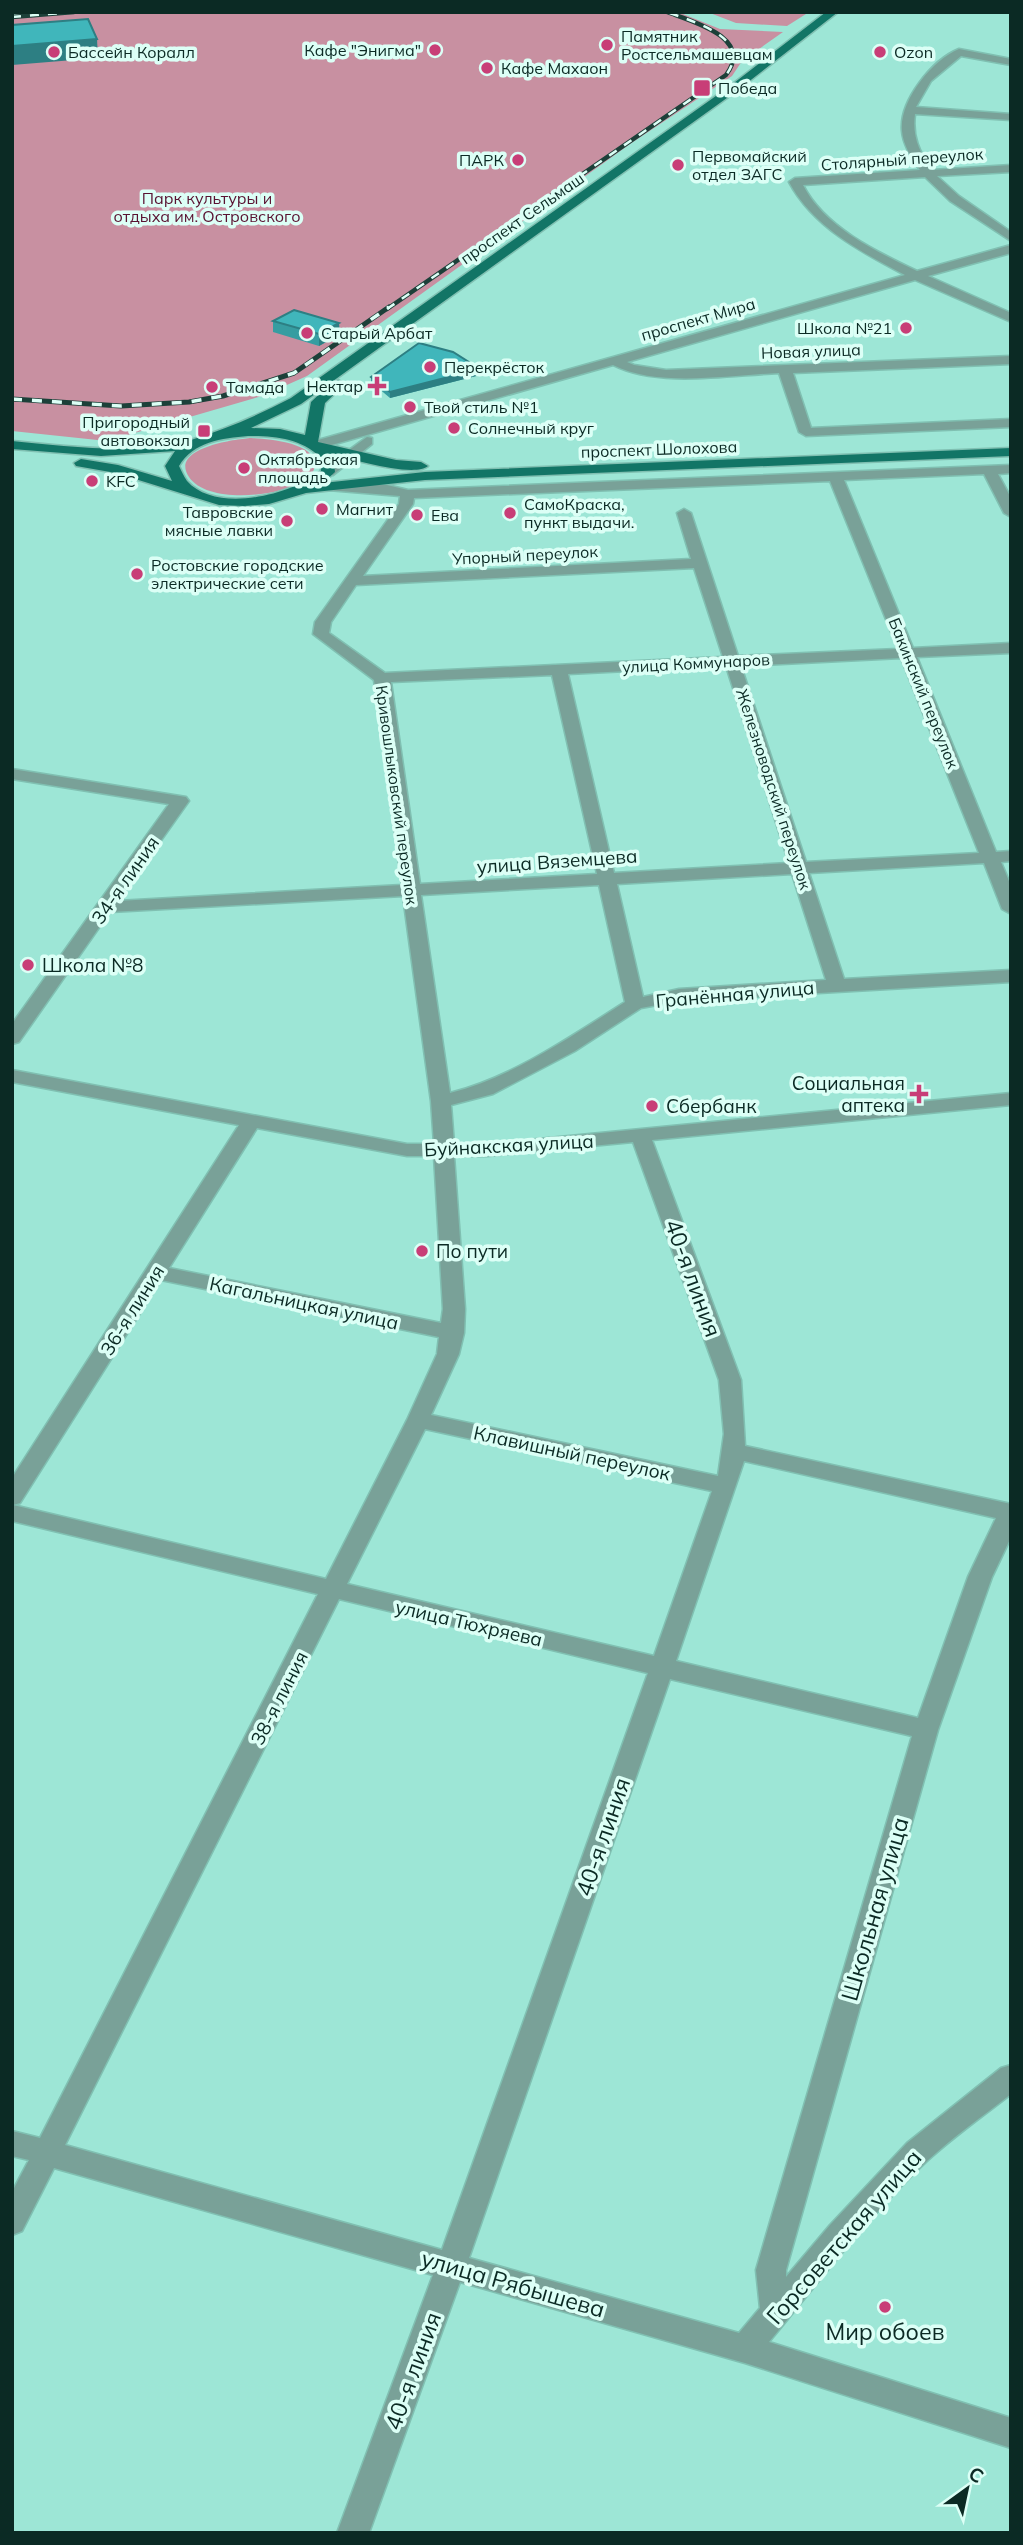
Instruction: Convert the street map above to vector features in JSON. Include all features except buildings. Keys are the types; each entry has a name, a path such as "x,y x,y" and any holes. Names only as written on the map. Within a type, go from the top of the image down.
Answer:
{"main road":[{"name":"проспект Сельмаш","path":"221,435 268,416 296,401 712,104 833,12"},
{"name":"проспект Сельмаш","path":"315,445 318,402 331,389 844,12"},
{"path":"12,445 117,453 153,451 195,444 221,435 271,432 315,445 327,456 330,463 328,479"},
{"name":"проспект Шолохова","path":"315,445 348,455 425,467 1011,443"},
{"path":"190,491 174,478 172,466 181,452 195,444"},
{"name":"проспект Шолохова","path":"190,491 210,498 244,502 275,499 308,489 328,479 1011,452"},
{"path":"12,456 104,466 190,491"}],"street":[{"path":"1011,62 959,52 921,84 906,120 910,144 926,173 966,210 1011,237"},
{"path":"909,110 1011,117"},
{"name":"Столярный переулок","path":"917,275 831,224 811,208 794,182 1011,168"},
{"name":"проспект Мира","path":"315,445 1011,249"},
{"path":"917,275 1011,318"},
{"name":"Новая улица","path":"615,361 631,369 666,374 1011,360"},
{"path":"785,370 806,432 1011,423"},
{"name":"проспект Мира","path":"328,479 348,455 396,424"},
{"path":"328,479 413,493 1011,469"},
{"path":"989,470 1011,513"},
{"name":"Кривошлыковский переулок","path":"422,476 406,504 323,622 321,635 382,678 409,891 441,1101 443,1150"},
{"name":"Бакинский переулок","path":"836,477 909,652 988,858 1011,909"},
{"name":"Железноводский переулок","path":"684,513 837,985"},
{"name":"Упорный переулок","path":"351,581 700,563"},
{"name":"улица Коммунаров","path":"382,678 1011,648"},
{"path":"559,669 635,1004"},
{"name":"34-я линия","path":"12,774 180,802 12,1038"},
{"name":"улица Вяземцева","path":"107,907 1011,856"},
{"name":"Гранённая улица","path":"441,1101 486,1090 568,1046 635,1004 679,995 1011,976"},
{"name":"Буйнакская улица","path":"12,1076 407,1150 487,1150 1011,1099"},
{"name":"36-я линия","path":"12,1497 251,1122"},
{"name":"40-я линия","path":"353,2533 452,2266 732,1468 735,1434 730,1380 641,1136"},
{"name":"38-я линия","path":"12,2222 334,1590 448,1354 453,1333 454,1309 443,1150"},
{"name":"Кагальницкая улица","path":"155,1272 453,1333"},
{"name":"Клавишный переулок","path":"418,1420 726,1486"},
{"path":"733,1451 1010,1513"},
{"name":"улица Тюхряева","path":"12,1513 926,1730"},
{"name":"Школьная улица","path":"776,2315 771,2270 926,1730 979,1577 1003,1550 1010,1513"},
{"name":"Горсоветская улица","path":"745,2349 776,2315 840,2234 917,2152 1011,2077"},
{"name":"улица Рябышева","path":"12,2143 745,2349 1011,2432"}],"green space":[{"name":"Парк культуры и отдыха им. Островского","path":"48,12 678,12 720,29 783,32 742,61 732,76 630,144 307,376 262,396 107,441 12,431 12,15"},
{"path":"710,13 806,14 787,26 736,23"},
{"path":"251,438 290,443 300,447 313,458 313,471 306,479 290,487 243,495 211,491 198,486 189,477 185,467 188,459 196,452 220,443"}],"railway":[{"path":"12,17 74,12"},
{"path":"387,309 726,75 733,62 727,41 705,27 667,12"},
{"path":"12,399 121,406 189,402 223,396 294,373 389,307"}],"place":[{"name":"Памятник Ростсельмашевцам","path":"607,45"},
{"name":"Кафе \"Энигма\"","path":"435,50"},
{"name":"Бассейн Коралл","path":"54,52"},
{"name":"Ozon","path":"880,52"},
{"name":"Кафе Махаон","path":"487,68"},
{"name":"Победа","path":"702,88"},
{"name":"ПАРК","path":"518,160"},
{"name":"Первомайский отдел ЗАГС","path":"678,165"},
{"name":"Школа №21","path":"906,328"},
{"name":"Старый Арбат","path":"307,333"},
{"name":"Перекрёсток","path":"430,367"},
{"name":"Нектар","path":"377,386"},
{"name":"Тамада","path":"212,387"},
{"name":"Твой стиль №1","path":"410,407"},
{"name":"Солнечный круг","path":"454,428"},
{"name":"Пригородный автовокзал","path":"204,431"},
{"name":"Октябрьская площадь","path":"244,468"},
{"name":"KFC","path":"92,481"},
{"name":"Магнит","path":"322,509"},
{"name":"СамоКраска, пункт выдачи.","path":"510,513"},
{"name":"Ева","path":"417,515"},
{"name":"Тавровские мясные лавки","path":"287,521"},
{"name":"Ростовские городские электрические сети","path":"137,574"},
{"name":"Школа №8","path":"28,965"},
{"name":"Социальная аптека","path":"919,1094"},
{"name":"Сбербанк","path":"652,1106"},
{"name":"По пути","path":"422,1251"},
{"name":"Мир обоев","path":"885,2307"}]}
